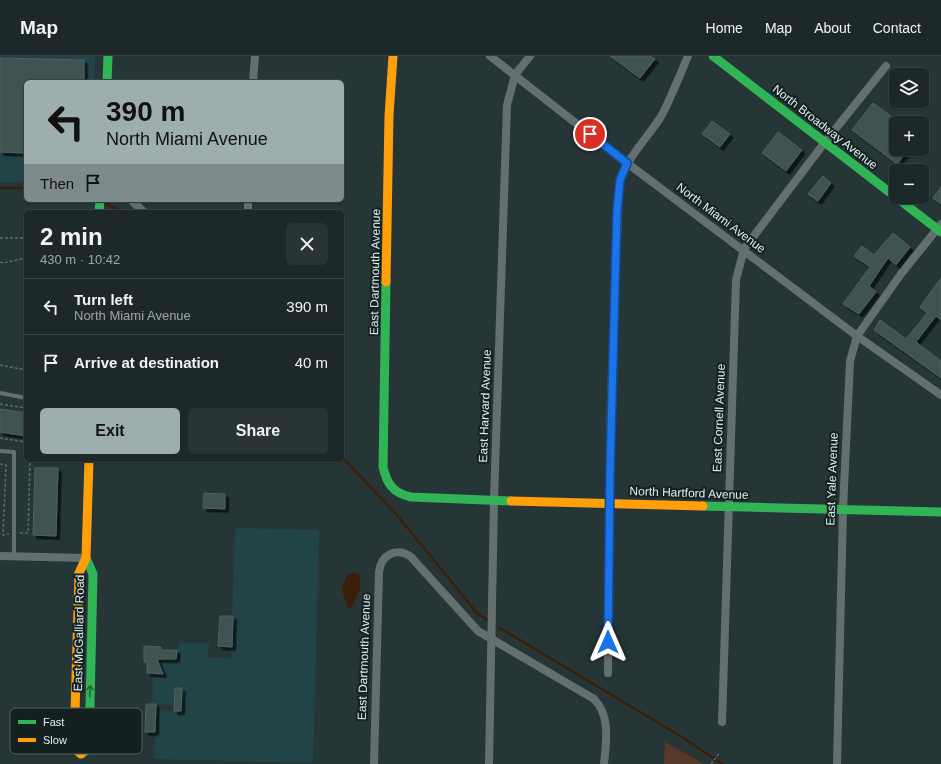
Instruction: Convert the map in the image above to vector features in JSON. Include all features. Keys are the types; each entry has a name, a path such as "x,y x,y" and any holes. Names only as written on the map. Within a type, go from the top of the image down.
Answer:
{"street":[{"path":"107,80 108,56"},
{"path":"253,80 255,56"},
{"name":"East Dartmouth Avenue","path":"391,488 385,476 383,467 389,212 389,116 393,56"},
{"name":"North Miami Avenue","path":"490,56 627,163 744,249 857,336 941,395"},
{"name":"East Harvard Avenue","path":"490,764 494,500 507,105 514,75 530,56"},
{"path":"608,673 609,503 617,211 620,180 627,163 662,114 688,56"},
{"name":"North Broadway Avenue","path":"713,56 940,228"},
{"name":"East Cornell Avenue","path":"722,722 736,280 744,249 825,142 886,66"},
{"path":"133,202 142,210"},
{"name":"East Yale Avenue","path":"836,764 843,509 850,361 857,336 901,274 940,228"},
{"name":"East McGalliard Road","path":"75,708 79,573 86,558 89,462"},
{"name":"North Hartford Avenue","path":"391,488 402,496 408,497 941,512"},
{"name":"East Dartmouth Avenue","path":"374,764 379,572 381,562 389,555 401,552 411,557 478,631 492,640"},
{"path":"0,556 86,558"},
{"name":"East McGalliard Road","path":"86,558 93,574 90,708"},
{"path":"492,640 594,699 601,706 606,723 604,764"},
{"name":"East McGalliard Road","path":"81,754 81,764"}],"lane":[{"path":"0,393 24,398"},
{"path":"0,451 14,452 14,556"}],"path":[{"path":"0,238 24,238"},
{"path":"0,262 3,263 24,258"},
{"path":"0,365 24,370"},
{"path":"0,404 24,408"},
{"path":"0,438 24,442"},
{"path":"20,533 28,533 30,462"},
{"path":"0,464 6,465 3,535 10,533"},
{"path":"711,764 720,752"}],"shaded area":[{"path":"0,56 95,56 94,80 24,80 24,182 0,182"},
{"path":"235,528 319,530 313,763 154,759 156,715 146,710 181,711 182,688 175,688 174,705 152,704 153,674 163,674 162,670 150,670 150,662 159,662 161,659 176,659 179,643 209,643 208,658 231,658"},
{"path":"353,573 360,575 360,589 351,608 347,607 342,589 347,575"},
{"path":"665,742 704,764 664,764"}],"building":[{"path":"610,56 650,56 655,59 640,78"},
{"path":"0,58 84,60 84,80 24,80 24,153 0,152"},
{"path":"873,103 891,116 889,116 889,156 903,156 897,164 852,130"},
{"path":"712,121 730,134 720,147 702,134"},
{"path":"778,132 802,150 786,171 762,153"},
{"path":"823,176 831,183 818,201 808,194"},
{"path":"941,187 941,204 933,198"},
{"path":"893,233 910,247 896,265 888,258 869,286 876,292 859,314 843,304 870,267 854,256 862,246 874,255"},
{"path":"941,278 941,320 936,316 916,342 941,361 941,378 874,330 880,320 906,339 927,313 920,307"},
{"path":"0,409 24,413 24,436 0,432"},
{"path":"35,468 58,468 56,536 33,535"},
{"path":"204,493 225,494 225,509 203,508"},
{"path":"220,616 233,616 232,647 218,646"},
{"path":"144,646 161,647 161,650 177,650 176,659 157,659 163,674 147,673 147,662 144,662"},
{"path":"175,688 182,688 181,711 174,711"},
{"path":"146,704 156,704 155,732 145,732"}],"waterway":[{"path":"0,188 24,188"},
{"path":"104,203 120,210"},
{"path":"344,459 397,515 476,612 487,620"},
{"path":"500,628 682,737 722,764"}],"traffic: fast":[{"path":"107,80 108,56"},
{"path":"713,56 941,232"},
{"path":"99,210 100,202"},
{"path":"386,282 383,467 389,483 395,490 411,497 511,501"},
{"path":"703,506 941,512"},
{"path":"86,558 93,574 90,708"}],"traffic: slow":[{"path":"386,282 389,116 393,56"},
{"path":"75,708 79,573 86,558 89,462"},
{"path":"511,501 703,506"}],"route":[{"path":"590,134 627,163 620,180 617,211 611,397 608,642"}]}
